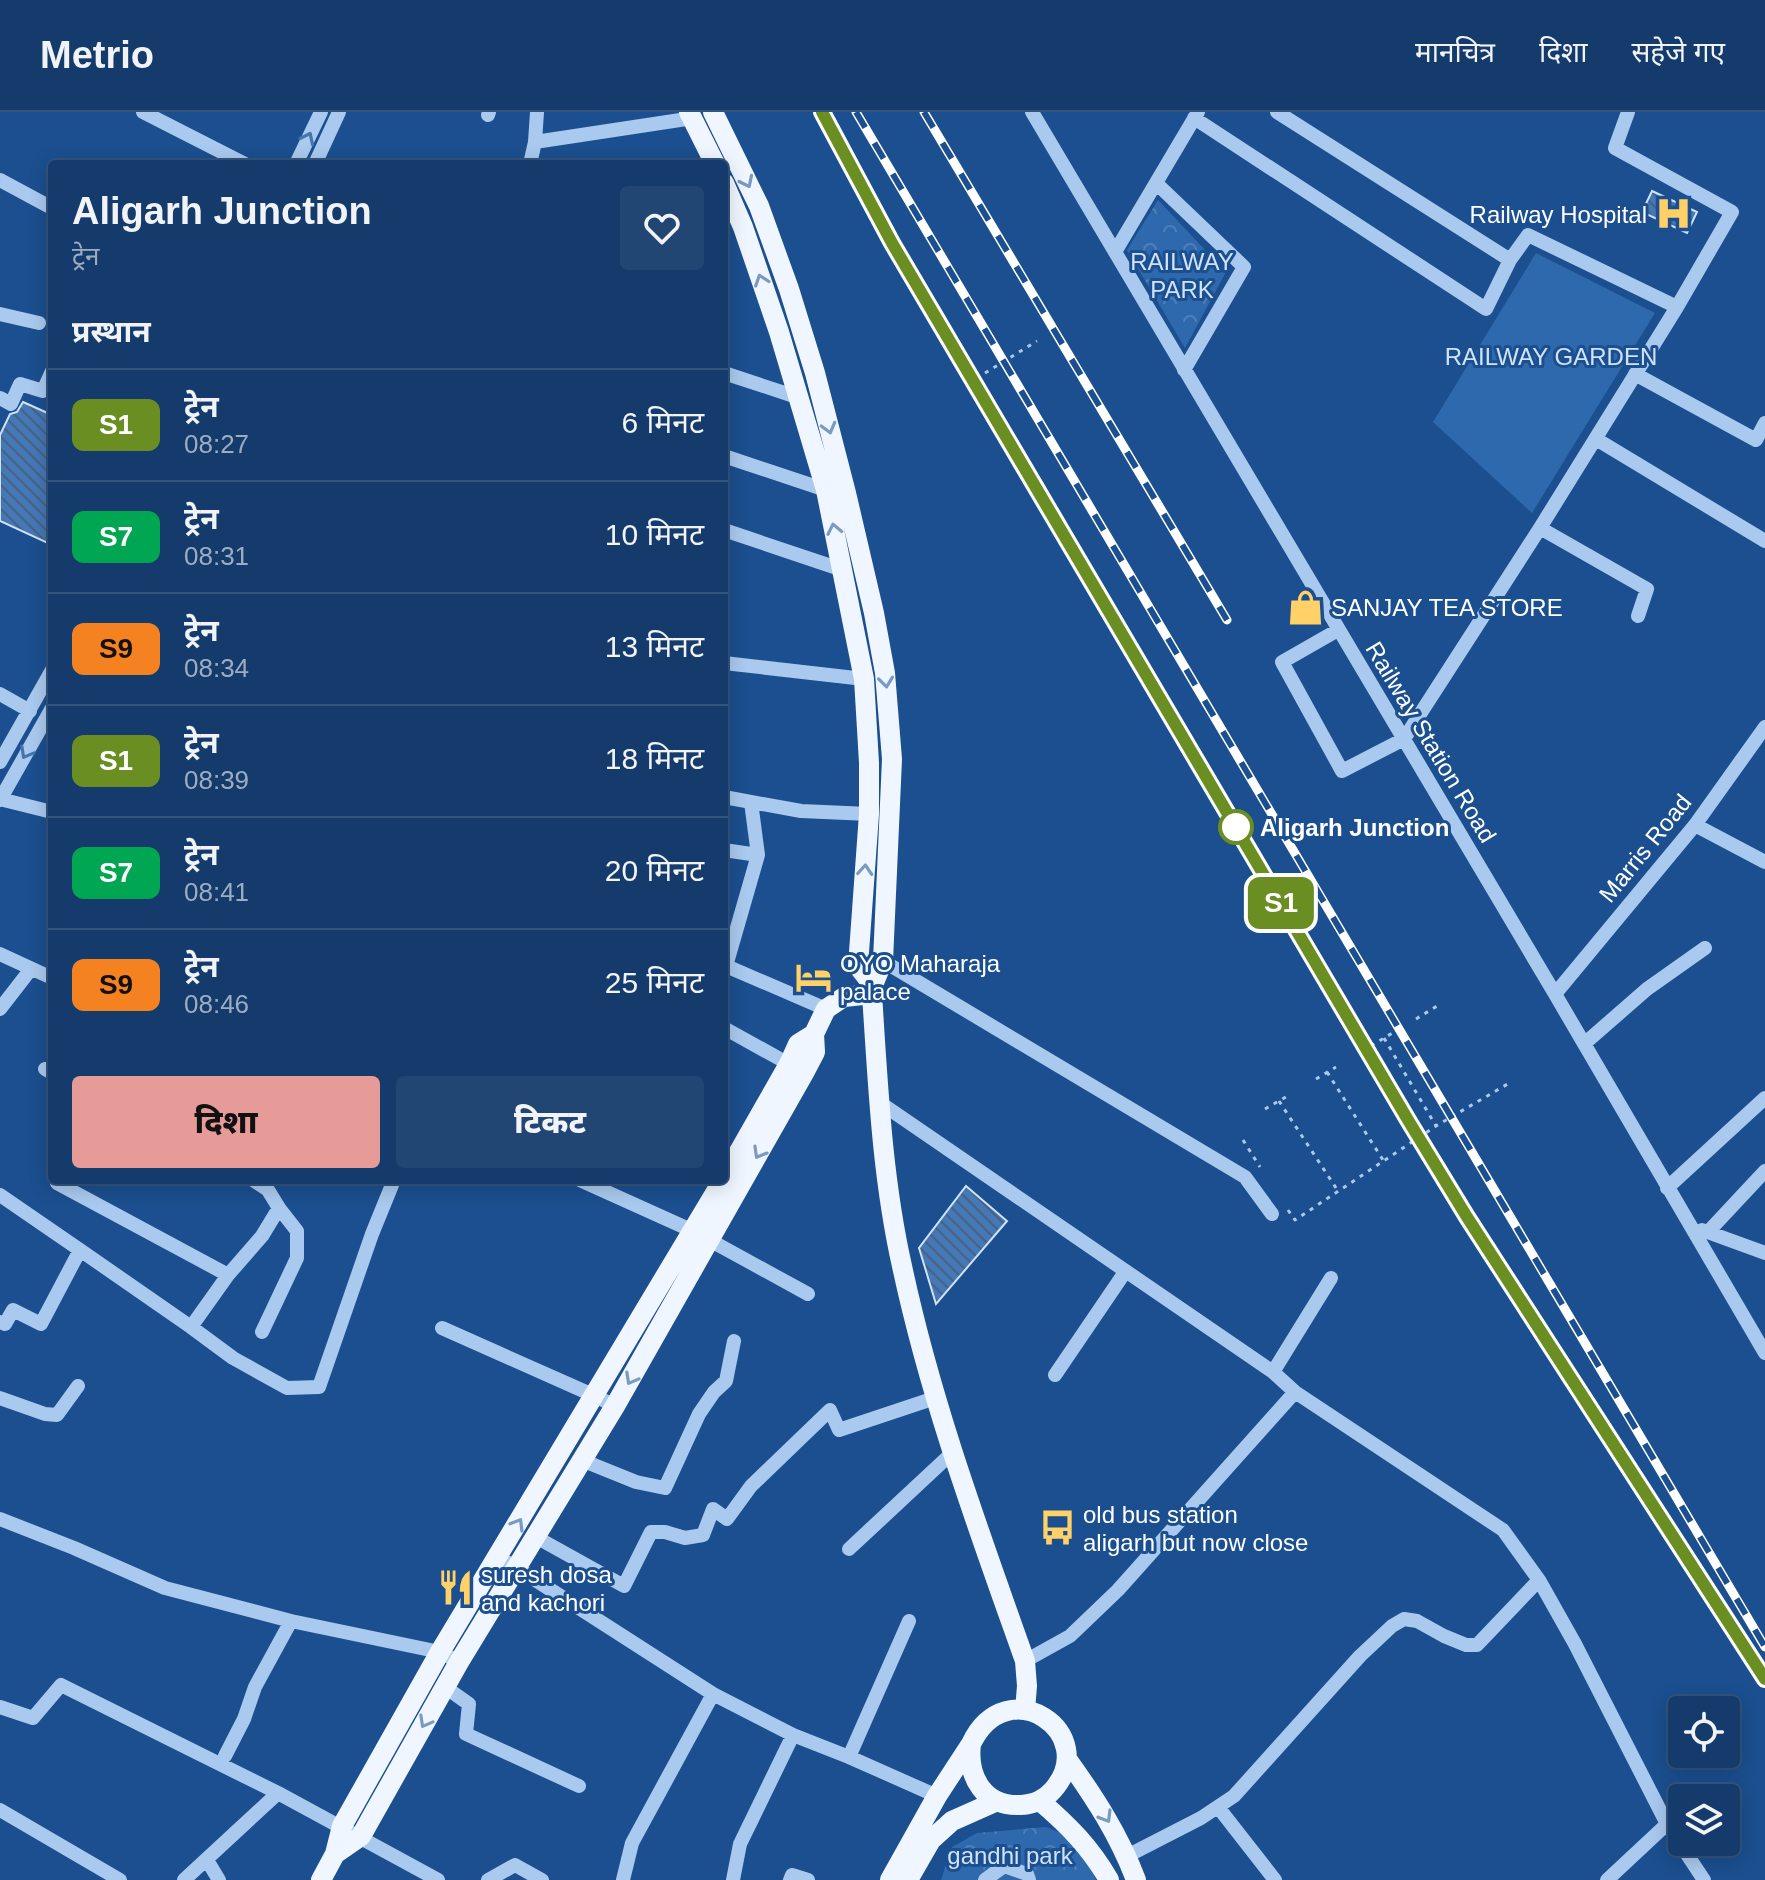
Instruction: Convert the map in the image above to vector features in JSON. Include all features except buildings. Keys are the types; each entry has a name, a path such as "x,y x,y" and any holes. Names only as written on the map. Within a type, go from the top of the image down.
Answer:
{"main road":[{"path":"698,114 714,160"},
{"path":"698,114 759,206 789,289 846,493 874,613 885,673 892,759 883,961 872,989 889,1201 935,1398 1025,1661 1025,1710"},
{"path":"728,192 779,332 826,490 864,679 869,814 858,966 872,989"},
{"path":"779,332 800,325"},
{"path":"728,1172 815,1052 814,1034 826,1009 844,997 872,989"},
{"path":"507,1562 534,1536 584,1461 701,1236 766,1121 798,1044 814,1034"},
{"path":"321,1880 335,1854 342,1826 507,1562 595,1396 701,1236 721,1184"},
{"path":"335,1854 361,1836 445,1687 450,1657"},
{"path":"890,1880 977,1731 998,1713 1011,1710 1038,1713 1055,1725 1067,1759 1108,1819 1136,1880"},
{"path":"971,1744 971,1771 977,1783 986,1794 1011,1805 1040,1801 1058,1784 1067,1759"},
{"path":"908,1880 931,1840 952,1821 997,1801"},
{"path":"1040,1801 1089,1848 1109,1880"}],"street":[{"path":"143,112 237,160"},
{"path":"298,160 321,112"},
{"path":"317,160 339,112"},
{"path":"531,160 537,112"},
{"name":"Railway Station Road","path":"1032,112 1765,1353"},
{"path":"1277,112 1510,260"},
{"path":"1338,630 1282,662 1342,771 1404,739 1596,439 1732,212 1615,148 1628,112"},
{"path":"535,142 698,114"},
{"path":"1115,252 1196,115 1486,309 1510,260 1528,235 1677,307"},
{"path":"0,180 48,206"},
{"path":"1156,183 1244,267 1184,370"},
{"path":"0,314 39,323"},
{"path":"728,374 800,398"},
{"path":"1635,374 1756,440 1765,423"},
{"path":"0,398 11,404 20,384 43,391 48,380"},
{"path":"1596,439 1765,541"},
{"path":"728,457 826,490"},
{"path":"1540,528 1647,589 1638,616"},
{"path":"728,531 843,570"},
{"path":"728,663 864,679"},
{"path":"0,762 48,681"},
{"path":"0,694 30,711"},
{"path":"48,715 0,799 48,811"},
{"name":"Marris Road","path":"1555,994 1695,825 1765,727"},
{"path":"728,798 801,811 869,814"},
{"path":"728,957 758,855 751,802"},
{"path":"1695,825 1765,862"},
{"path":"728,851 758,855"},
{"path":"1584,1044 1647,989 1705,948"},
{"path":"0,954 48,976"},
{"path":"883,961 1245,1177 1272,1214"},
{"path":"728,968 826,1009"},
{"path":"0,1009 31,969"},
{"path":"728,1030 789,1064"},
{"path":"1667,1188 1765,1098"},
{"path":"879,1102 1273,1372 1295,1392 1503,1530 1539,1580 1667,1824 1704,1880"},
{"path":"1708,1232 1765,1171"},
{"path":"59,1184 228,1275"},
{"path":"259,1184 268,1190 297,1231 297,1258 262,1332"},
{"path":"0,1195 233,1358 287,1388 319,1387 392,1184"},
{"path":"589,1184 701,1236 808,1294"},
{"path":"191,1327 228,1275 262,1236 279,1208"},
{"path":"1690,1227 1765,1253"},
{"path":"0,1322 5,1324 13,1310 41,1324 80,1250"},
{"path":"1055,1375 1125,1272"},
{"path":"1273,1372 1331,1278"},
{"path":"442,1328 615,1406"},
{"path":"584,1461 636,1482 665,1488 699,1414 726,1381 734,1341"},
{"path":"0,1398 45,1414 57,1415 78,1386"},
{"path":"1025,1661 1070,1636 1089,1620 1295,1392"},
{"path":"534,1536 624,1586 651,1532 665,1532 685,1538 703,1535 713,1509 727,1519 751,1486 830,1410 839,1430 935,1398"},
{"path":"849,1549 952,1453"},
{"path":"0,1519 165,1588 291,1621 450,1657"},
{"path":"507,1562 713,1694 793,1735 937,1796"},
{"path":"1127,1856 1201,1818 1234,1796 1360,1656 1392,1626 1404,1619 1417,1621 1466,1645 1477,1645 1539,1580"},
{"path":"225,1756 244,1719 255,1687 291,1621"},
{"path":"849,1757 909,1621"},
{"path":"0,1707 33,1718 61,1685 342,1826 438,1880"},
{"path":"445,1687 469,1704 466,1734 579,1786"},
{"path":"623,1880 632,1843 713,1694"},
{"path":"733,1880 740,1844 793,1735"},
{"path":"184,1880 278,1793"},
{"path":"1218,1807 1275,1880"},
{"path":"0,1810 103,1876 120,1880"},
{"path":"1607,1880 1667,1824"},
{"path":"207,1860 219,1880"},
{"path":"488,1880 515,1865 542,1880"},
{"path":"985,1880 1004,1866 1027,1874 1029,1880"},
{"path":"790,1880 792,1875 808,1880"}],"path":[{"path":"985,373 1037,341"},
{"path":"1416,1019 1437,1006"},
{"path":"1371,1046 1394,1032"},
{"path":"1384,1038 1436,1126"},
{"path":"1316,1079 1336,1067"},
{"path":"1327,1072 1383,1161"},
{"path":"1295,1220 1436,1126 1511,1082"},
{"path":"1265,1109 1291,1094"},
{"path":"1279,1101 1338,1191"},
{"path":"1243,1140 1260,1167"}],"green space":[{"name":"RAILWAY PARK","path":"1158,200 1226,272 1185,348 1127,250"},
{"name":"RAILWAY GARDEN","path":"1536,253 1655,313 1532,513 1433,422"},
{"name":"gandhi park","path":"1046,1827 1079,1840 1096,1880 941,1880 952,1847 977,1833"}],"railway":[{"path":"822,112 892,243 1408,1120 1467,1217 1765,1679"},
{"path":"856,112 1765,1647"},
{"path":"924,112 1227,620"}],"train":[{"name":"S1","path":"822,112 892,243 1408,1120 1467,1217 1765,1679"}],"place":[{"name":"Railway Hospital","path":"1673,214"},
{"name":"SANJAY TEA STORE","path":"1305,607"},
{"name":"Aligarh Junction","path":"1236,827"},
{"name":"OYO Maharaja palace","path":"814,977"},
{"name":"old bus station aligarh but now close","path":"1057,1528"},
{"name":"suresh dosa and kachori","path":"455,1588"}]}
